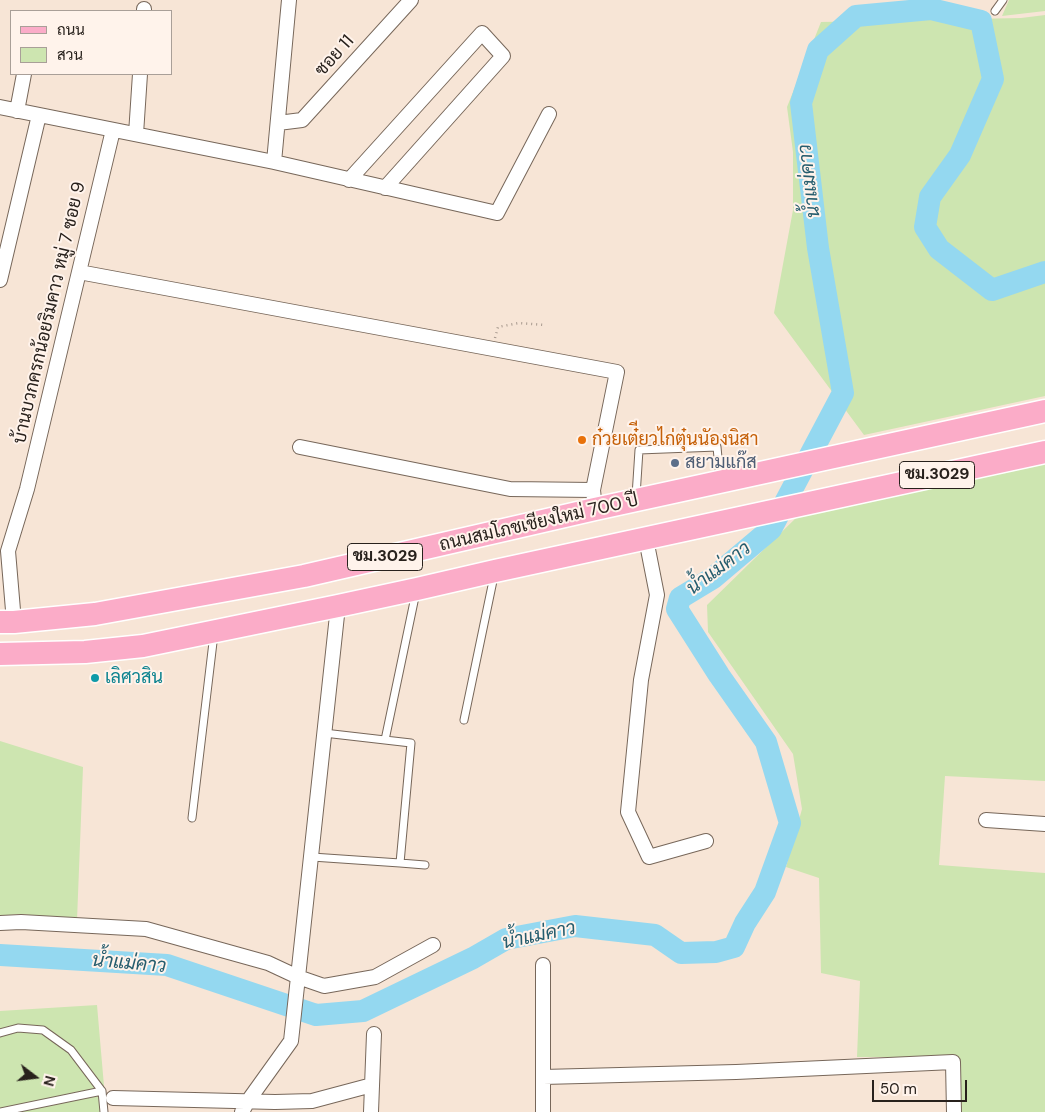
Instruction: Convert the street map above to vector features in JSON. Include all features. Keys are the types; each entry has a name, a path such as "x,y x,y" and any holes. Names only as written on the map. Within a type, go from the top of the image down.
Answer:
{"main road":[{"name":"ถนนสมโภชเชียงใหม่ 700 ปี","path":"7,622 96,614 304,576 594,500 636,500 1045,411"},
{"name":"ถนนสมโภชเชียงใหม่ 700 ปี","path":"0,654 85,652 143,646 417,590 495,571 1045,452"}],"street":[{"path":"274,162 289,0"},
{"name":"ซอย 11","path":"278,123 302,120 412,0"},
{"path":"349,180 482,33 503,56 385,188"},
{"path":"17,110 24,75"},
{"path":"136,134 140,75"},
{"path":"0,107 274,162 497,213 549,114"},
{"path":"0,280 39,115"},
{"name":"บ้านบวกครกน้อยริมคาว หมู่ 7 ซอย 9","path":"7,622 4,547 27,489 113,130"},
{"path":"79,272 617,372 594,500 510,490 300,447"},
{"path":"646,539 657,595 640,680 628,812 649,856 706,840"},
{"path":"245,1106 291,1041 338,606"},
{"path":"986,820 1045,824"},
{"path":"0,923 21,922 146,929 268,964 298,983 324,986 375,977 433,946"},
{"path":"543,965 543,1112"},
{"path":"371,1112 374,1034"},
{"path":"543,1077 736,1072 953,1062 954,1112"},
{"path":"107,1094 245,1106 275,1102 312,1101 372,1085"}],"lane":[{"path":"995,11 1003,0"},
{"path":"636,500 639,450 717,447 721,482"},
{"path":"464,720 495,571"},
{"path":"385,740 417,590"},
{"path":"192,818 215,631"},
{"path":"324,733 411,743 400,863"},
{"path":"312,857 425,865"},
{"path":"0,1033 18,1028 43,1030 71,1050 107,1094 104,1112"},
{"path":"0,1112 107,1094"}],"path":[{"path":"492,349 498,327 519,323 545,325"}],"green space":[{"path":"1009,0 1045,0 1045,11 1002,16"},
{"path":"1045,15 1045,396 864,435 774,313 793,210 793,152 787,107 821,22 1021,18"},
{"path":"1045,460 1045,781 945,776 939,865 1045,873 1045,1112 960,1112 959,1057 857,1057 860,981 821,973 819,878 786,867 802,809 793,754 708,632 707,605 798,516"},
{"path":"0,741 83,767 77,920 20,914 0,916"},
{"path":"97,1005 105,1112 0,1112 0,1011"}],"waterway":[{"name":"น้ำแม่คาว","path":"0,955 167,965 316,1015 363,1011 473,958 506,939 575,926 655,935 681,953 716,952 734,947 745,923 765,892 790,823 766,742 719,675 677,609 680,598 713,578 771,529 843,393 818,248 801,103 818,50 856,16 931,9 981,21 993,79 960,155 930,197 925,227 939,249 992,290 1045,272"}],"place":[{"name":"ก๋วยเต๋ียวไก่ตุ๋นนัองนิสา","path":"582,440"},
{"name":"สยามแก๊ส","path":"675,463"},
{"name":"เลิศวสิน","path":"95,678"}]}
